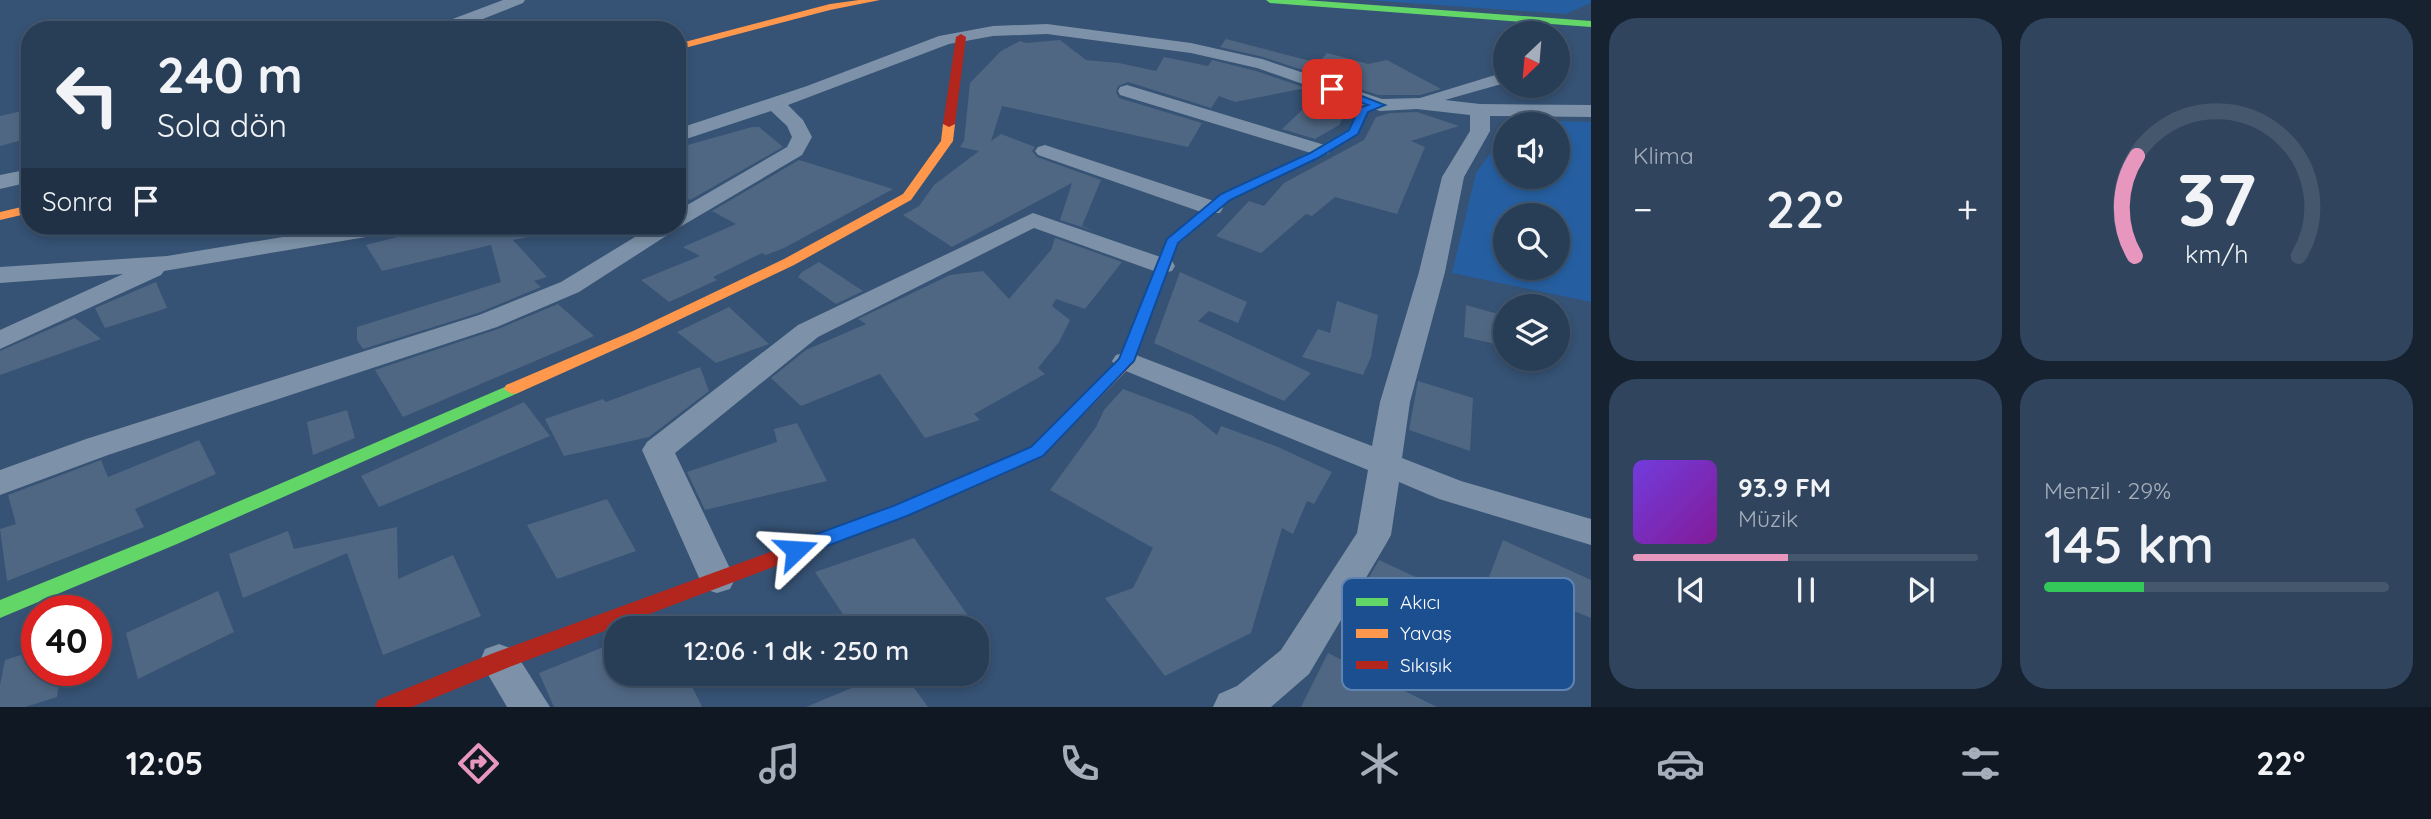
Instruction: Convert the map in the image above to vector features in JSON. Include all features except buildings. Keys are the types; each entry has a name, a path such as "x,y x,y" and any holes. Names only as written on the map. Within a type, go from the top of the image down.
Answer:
{"street":[{"path":"463,21 517,0"},
{"path":"686,45 830,7 876,0"},
{"path":"1270,0 1591,24"},
{"path":"686,133 945,40 993,32 1047,29 1191,48 1262,64 1380,105"},
{"path":"0,609 170,540 638,334 789,262 907,197 947,141 961,37"},
{"path":"1416,103 1493,81"},
{"path":"1127,91 1321,150"},
{"path":"686,216 795,151 802,137 796,124 774,103"},
{"path":"386,707 499,661 900,511 1037,452 1126,361 1172,242 1225,197 1353,132 1363,110 1380,105 1416,103 1480,110 1591,111"},
{"path":"1347,578 1374,535 1395,402 1432,272 1453,177 1480,131 1480,110"},
{"path":"1045,150 1212,208"},
{"path":"0,182 21,177"},
{"path":"0,216 21,211"},
{"path":"717,579 657,450 808,331 1033,220 1163,265"},
{"path":"0,275 167,263 336,235"},
{"path":"0,483 97,447 488,321 570,287 654,235"},
{"path":"0,340 167,263"},
{"path":"1126,361 1451,490 1591,532"},
{"path":"1233,707 1251,699 1295,662 1342,586"},
{"path":"499,661 530,707"}],"shaded area":[{"path":"1366,0 1591,0 1591,3 1566,14"},
{"path":"1570,121 1591,122 1591,302 1570,298 1570,294 1553,294 1452,273 1476,173 1493,150 1493,189 1570,189"}],"traffic: fast":[{"path":"1270,0 1591,24"},
{"path":"1146,309 1172,242 1225,197 1314,155 1353,132 1363,110 1380,105"},
{"path":"0,609 170,539 512,389"}],"traffic: slow":[{"path":"686,45 830,7 876,0"},
{"path":"512,389 638,334 789,262 907,197 947,141 949,124"},
{"path":"0,216 21,211"},
{"path":"869,523 1037,452 1126,361 1146,309"}],"traffic: jam":[{"path":"949,124 961,37"},
{"path":"386,707 499,661 869,523"}],"route":[{"path":"796,550 900,511 1037,452 1126,361 1172,242 1225,197 1314,155 1353,132 1363,110 1380,105 1332,89"}]}
